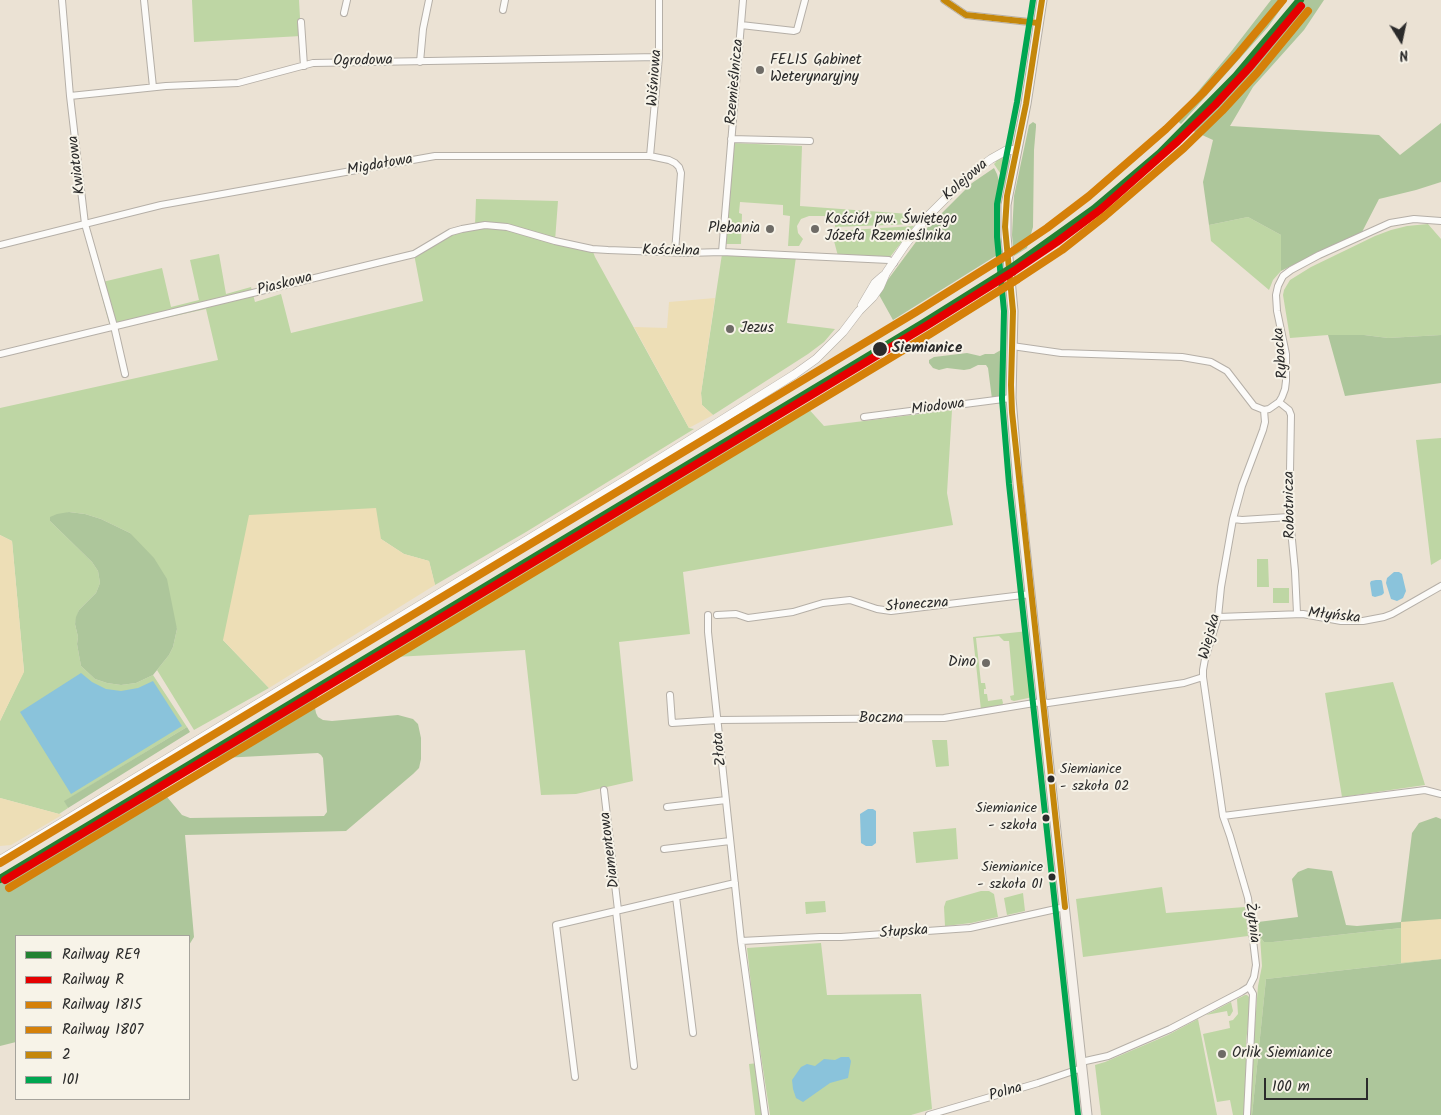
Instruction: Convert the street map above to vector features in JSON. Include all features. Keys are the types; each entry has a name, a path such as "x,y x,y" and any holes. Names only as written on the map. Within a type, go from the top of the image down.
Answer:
{"main road":[{"path":"1042,0 1028,92 1006,205 1008,259 1013,311 1011,398 1015,450 1087,1115"}],"street":[{"name":"Kwiatowa","path":"62,0 70,96 85,224 114,326"},
{"path":"144,0 153,87"},
{"path":"344,13 347,0"},
{"path":"420,62 423,29 429,0"},
{"path":"503,10 506,0"},
{"name":"Wiśniowa","path":"650,156 659,57 659,0"},
{"name":"Rzemieślnicza","path":"722,252 743,0"},
{"name":"Rzemieślnicza","path":"741,25 797,30 805,0"},
{"path":"944,0 966,15 1038,23"},
{"path":"301,22 304,66"},
{"name":"Ogrodowa","path":"70,96 153,87 238,83 313,63 659,57"},
{"name":"Rzemieślnicza","path":"732,139 810,141"},
{"name":"Kolejowa","path":"0,860 612,488 795,374 831,346 859,311 873,297 886,273 927,217 980,166 1002,152 1017,150"},
{"name":"Migdałowa","path":"0,245 161,205 436,156 650,156 675,163 681,173 675,252"},
{"name":"Rybacka","path":"1279,402 1285,389 1287,368 1276,295 1283,276 1320,255 1390,223 1414,219 1441,221"},
{"name":"Kościelna","path":"451,232 485,225 506,227 592,249 630,252 722,252 889,260 894,262"},
{"name":"Piaskowa","path":"0,354 414,254 451,232"},
{"path":"114,326 125,374"},
{"path":"1012,346 1061,353 1182,357 1211,362 1227,371 1254,406 1264,410 1279,402"},
{"name":"Miodowa","path":"864,417 1011,398"},
{"name":"Robotnicza","path":"1279,402 1289,410 1291,415 1289,517 1295,571 1296,613"},
{"name":"Wiejska","path":"1042,702 1048,703 1184,683 1203,677 1202,670 1218,617 1221,587 1233,519 1242,486 1263,430 1265,422 1264,410"},
{"path":"1233,519 1289,517"},
{"name":"Młyńska","path":"1218,617 1296,613 1340,621 1374,620 1392,614 1441,586"},
{"name":"Słoneczna","path":"717,615 736,614 748,618 792,612 823,603 850,600 877,609 891,611 1031,594"},
{"name":"Złota","path":"708,615 708,632 741,941 765,1115"},
{"name":"Żytnia","path":"1203,677 1223,816 1243,879 1250,912 1256,965 1254,977 1249,987"},
{"name":"Boczna","path":"670,694 672,723 718,720 944,718 1042,702"},
{"name":"Diamentowa","path":"604,790 617,910"},
{"path":"1223,816 1425,790 1441,794"},
{"path":"667,807 726,800"},
{"path":"664,849 730,841"},
{"path":"575,1077 556,925 735,883"},
{"path":"676,896 693,1033"},
{"name":"Słupska","path":"741,941 970,928 1065,907"},
{"path":"617,910 634,1066"},
{"path":"1081,1065 1100,1059 1170,1029 1249,987 1253,994 1247,1115"},
{"name":"Polna","path":"929,1115 1038,1083 1081,1065"}],"green space":[{"path":"192,0 299,0 301,36 194,42"},
{"path":"1271,0 1287,0 1268,27 1181,124 1175,119"},
{"path":"1304,0 1324,0 1304,30 1253,87 1230,126 1379,135 1400,155 1441,123 1441,182 1379,199 1362,232 1281,271 1281,235 1248,217 1209,225 1203,182 1213,140 1189,129 1236,83"},
{"path":"1033,122 1036,124 1036,127 1033,227 1027,248 1014,256 1012,235 1014,196 1029,125"},
{"path":"733,143 802,146 800,206 923,215 916,224 835,227 835,220 824,216 809,216 801,219 797,226 798,233 803,239 799,246 788,246 790,216 783,215 783,205 740,202 739,213 742,214 741,244 725,244"},
{"path":"1003,157 1008,158 1010,162 1004,191 1000,173 994,164 995,160"},
{"path":"994,168 1002,191 999,224 1002,252 893,320 878,293 924,231 972,183"},
{"path":"476,199 558,201 555,241 592,249 689,428 694,429 526,532 435,585 429,561 404,554 381,539 223,640 269,688 194,730 157,670 173,647 177,629 130,533 101,519 85,514 69,512 50,521 92,562 98,571 100,583 96,593 79,610 75,624 81,666 95,679 121,685 136,683 153,675 187,727 65,801 68,808 59,814 0,798 0,721 24,671 12,541 0,535 0,408 218,360 206,309 111,330 98,283 162,268 171,307 199,300 190,260 219,254 226,294 251,287 255,302 281,294 291,333 423,301 414,254 435,240 475,226"},
{"path":"1248,217 1281,235 1281,271 1273,280 1269,290 1211,241 1209,225"},
{"path":"1428,224 1441,239 1441,335 1388,338 1364,335 1328,335 1290,338 1283,295 1290,280 1311,267 1375,236 1407,226"},
{"path":"914,226 890,257 838,256 834,241 834,231"},
{"path":"722,254 796,257 787,323 835,329 824,342 808,354 713,415 702,405 701,393"},
{"path":"1328,335 1364,335 1388,338 1441,335 1441,383 1345,396"},
{"path":"1006,347 1004,397 992,399 986,365 978,365 964,370 947,368 939,370 933,368 929,363 929,360 934,357 967,353 980,356 994,354"},
{"path":"806,406 824,426 952,410 947,493 953,525 683,572 690,634 619,642 633,781 576,794 541,795 525,650 376,658 638,498"},
{"path":"1441,438 1441,559 1431,565 1416,440"},
{"path":"69,512 101,519 130,533 154,558 167,579 177,629 173,647 153,675 136,683 121,685 107,683 95,679 81,666 77,644 76,617 79,610 96,593 100,583 98,571 92,562 50,521 50,517"},
{"path":"1257,559 1268,559 1269,587 1257,587"},
{"path":"1273,588 1289,588 1289,603 1273,603"},
{"path":"1028,631 1035,696 1014,701 1011,700 1010,696 1014,695 1009,641 1004,641 999,636 976,638 981,683 985,683 986,689 984,689 984,694 987,694 988,701 1002,699 1003,703 998,707 981,710 973,637"},
{"path":"1393,682 1425,785 1342,797 1325,693"},
{"path":"322,690 317,697 315,708 318,717 323,720 332,721 398,715 413,719 418,724 421,738 419,768 346,831 185,835 194,937 190,943 190,935 15,935 15,1042 0,1046 0,883 158,786","holes":["318,753 323,758 327,812 324,816 190,818 182,815 158,786 213,759"]},
{"path":"187,727 190,732 68,808 64,801"},
{"path":"932,740 947,740 949,766 936,767"},
{"path":"1436,817 1441,819 1441,922 1273,942 1264,942 1260,937 1258,922 1298,917 1292,879 1298,872 1308,868 1332,871 1346,925 1357,926 1401,922 1412,833 1419,823"},
{"path":"956,828 958,859 916,863 913,832"},
{"path":"1162,887 1166,913 1245,907 1248,936 1083,957 1076,899"},
{"path":"981,891 989,891 994,894 998,917 945,926 944,907 946,901"},
{"path":"1023,893 1025,911 1007,915 1004,898"},
{"path":"825,901 826,912 806,914 805,902"},
{"path":"1417,926 1402,934 1401,943 1441,959 1266,979 1252,1115 1249,1115 1258,986 1262,966 1260,937 1264,942 1273,942"},
{"path":"821,943 827,995 921,994 932,1109 911,1115 770,1115 753,1003 747,948"},
{"path":"1441,959 1441,1115 1252,1115 1266,979"},
{"path":"1245,995 1251,999 1246,1042 1246,1115 1233,1115 1230,1100 1217,1102 1203,1034 1230,1028 1229,1021 1233,1020 1238,1014 1237,999"},
{"path":"1231,1002 1233,1011 1230,1016 1228,1016 1227,1011 1206,1015"},
{"path":"1198,1019 1217,1115 1101,1115 1095,1065 1168,1035"},
{"path":"758,1063 765,1115 755,1115 749,1064"}],"sand":[{"path":"715,298 701,393 702,405 713,415 689,428 634,327 667,328 669,302"},
{"path":"376,508 381,539 404,554 429,561 435,585 269,688 223,640 249,515"},
{"path":"0,535 12,541 24,672 0,721"},
{"path":"0,798 62,815 11,845 0,846"},
{"path":"1441,919 1441,959 1401,963 1401,922"}],"water":[{"path":"1394,572 1402,574 1406,591 1403,598 1397,601 1391,599 1386,583 1387,578"},
{"path":"1376,580 1382,581 1384,593 1375,597 1372,596 1370,583"},
{"path":"81,673 92,682 106,689 121,691 138,688 153,681 182,726 71,794 20,712"},
{"path":"868,809 876,811 876,843 872,846 866,846 861,843 860,814"},
{"path":"841,1057 849,1057 851,1061 848,1078 830,1083 803,1102 796,1098 792,1080 801,1067 807,1064 815,1066 824,1059 835,1060"}],"rail line":[{"name":"1815","path":"0,863 916,312 1004,257 1047,228 1089,196 1166,129 1203,93 1283,0"},
{"name":"RE9","path":"0,879 922,324 1010,269 1094,209 1160,153 1236,76 1300,0"},
{"name":"R","path":"5,880 926,326 1014,271 1100,210 1178,141 1250,67 1301,6"},
{"name":"1807","path":"9,888 930,334 1062,250 1184,148 1257,73 1308,11"}],"transit line":[{"name":"2","path":"944,0 966,15 1038,23"},
{"name":"101","path":"1033,0 1017,102 997,204 997,237 1004,311 1002,399 1009,484 1078,1115"},
{"name":"2","path":"1042,0 1026,104 1007,196 1005,227 1013,311 1012,412 1065,907"}],"place":[{"name":"FELIS Gabinet Weterynaryjny","path":"760,70"},
{"name":"Plebania","path":"770,229"},
{"name":"Kościół pw. Świętego Józefa Rzemieślnika","path":"815,229"},
{"name":"Jezus","path":"730,329"},
{"name":"Siemianice","path":"880,349"},
{"name":"Dino","path":"986,663"},
{"name":"Siemianice - szkoła 02","path":"1051,779"},
{"name":"Siemianice - szkoła","path":"1046,818"},
{"name":"Siemianice - szkoła 01","path":"1052,877"},
{"name":"Orlik Siemianice","path":"1222,1054"}]}
